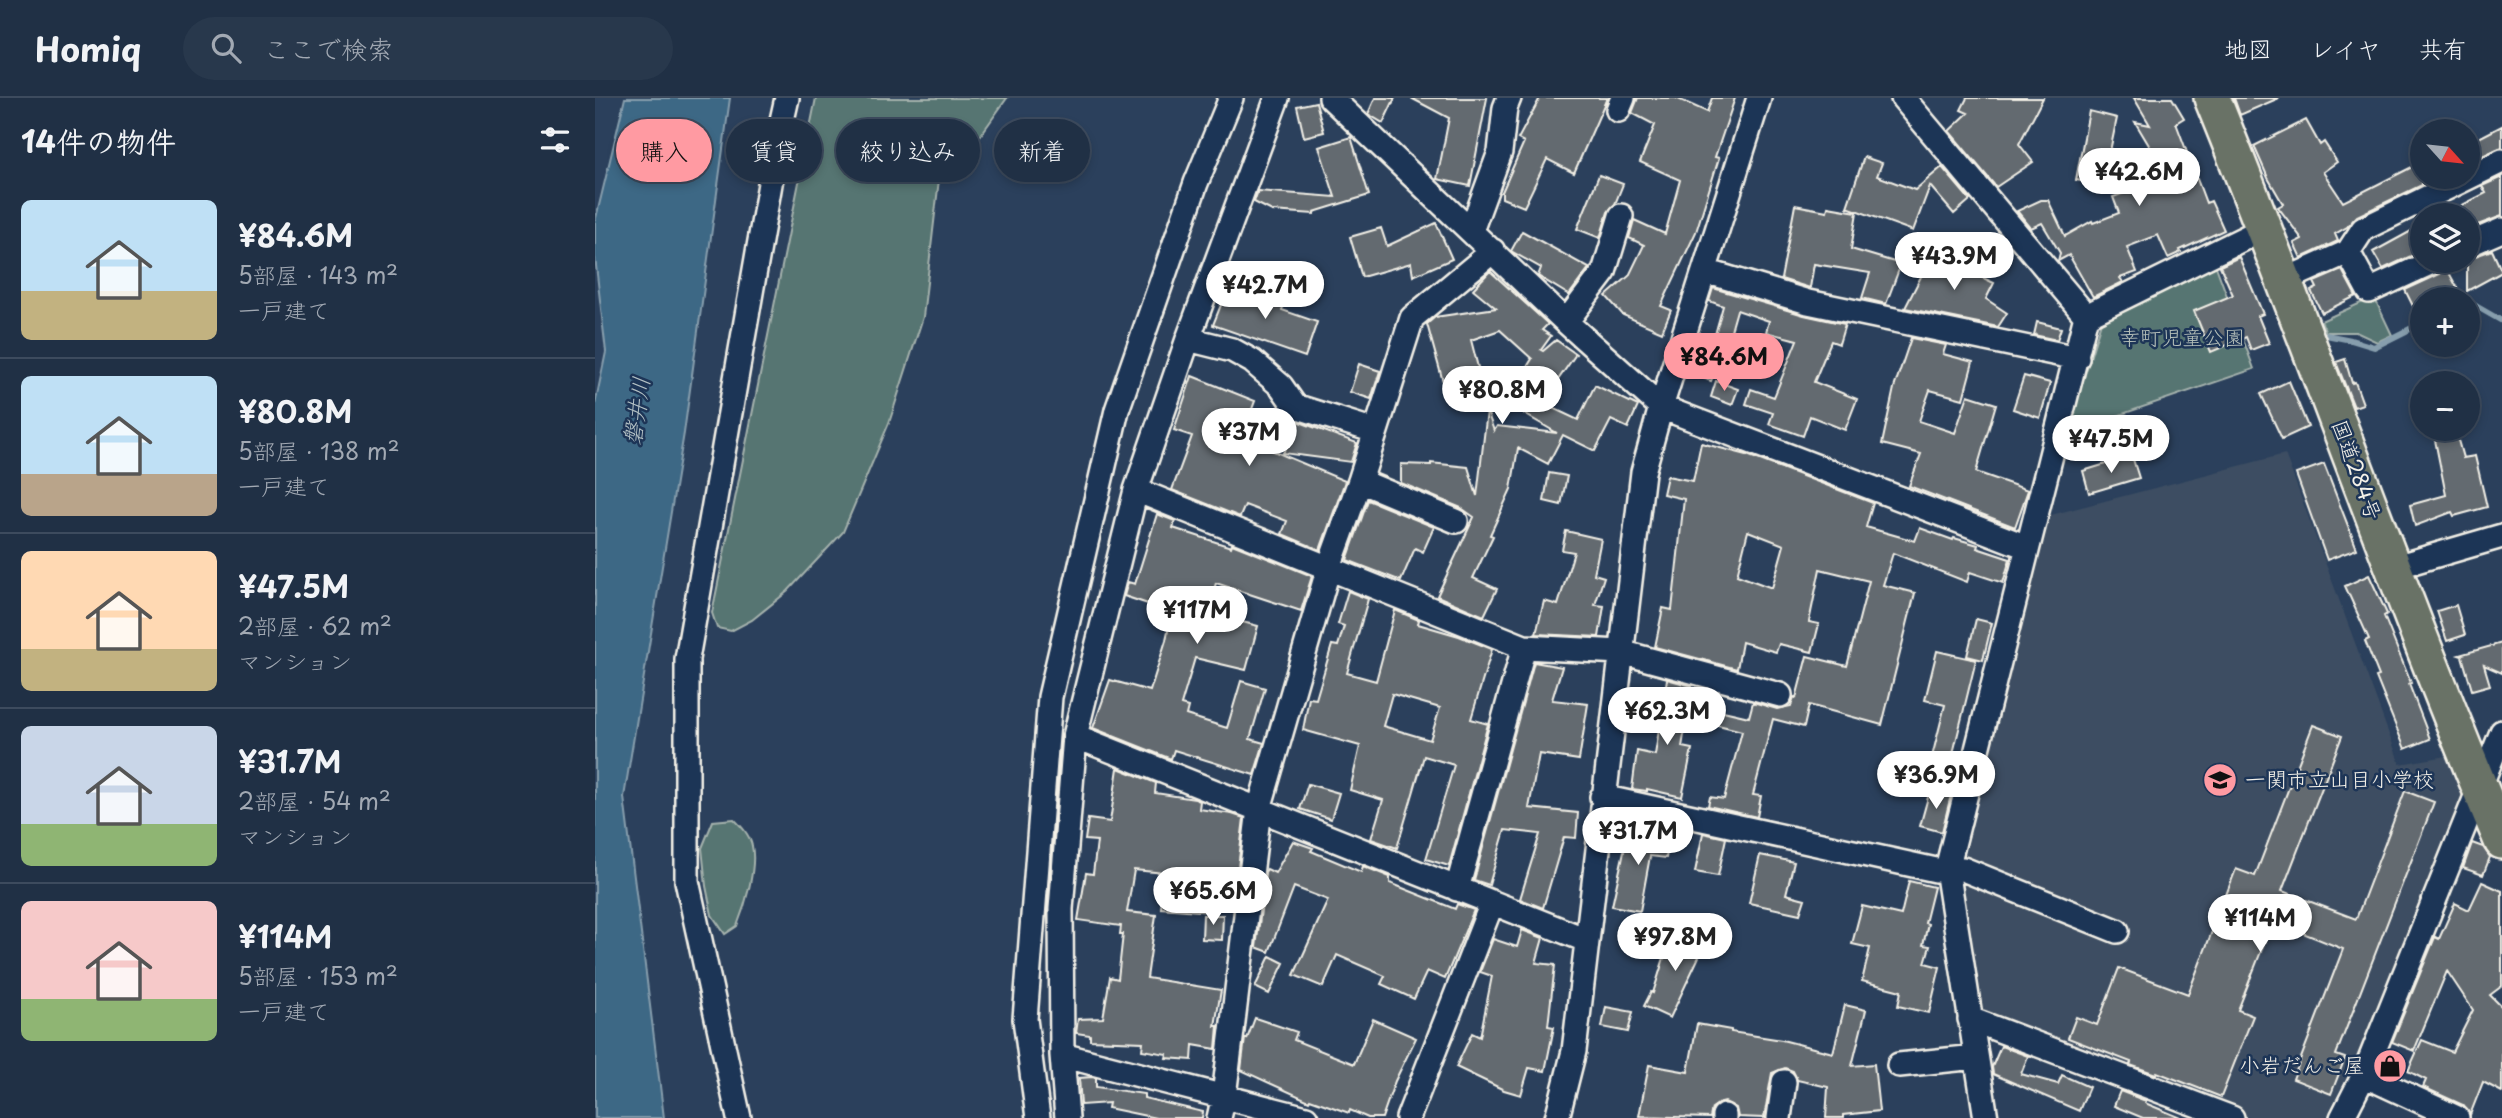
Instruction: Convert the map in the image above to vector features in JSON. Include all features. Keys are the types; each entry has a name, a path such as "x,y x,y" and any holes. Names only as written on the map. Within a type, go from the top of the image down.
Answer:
{"highway":[{"name":"国道284号","path":"2212,98 2285,280 2392,568 2502,841"}],"street":[{"path":"739,1118 687,881 687,659 787,98"},
{"path":"1038,1118 1025,1019 1049,697 1117,410 1196,183 1231,98"},
{"path":"1067,1118 1062,1055 1061,909 1075,737 1136,490 1277,98"},
{"path":"1331,98 1566,322 1661,407 2027,547"},
{"path":"1471,231 1500,152 1504,108 1509,98"},
{"path":"1557,1118 1574,1051 1602,797 1643,472 1759,98"},
{"path":"1903,98 2086,316"},
{"path":"2285,280 2348,252 2363,229 2502,161"},
{"path":"1566,322 1604,272 1621,216"},
{"path":"2086,316 2265,228"},
{"path":"2480,239 2502,230"},
{"path":"1221,1107 1259,809 1329,567 1360,481 1412,318 1493,251"},
{"path":"2348,252 2369,290 2410,272"},
{"path":"1705,271 1808,302 2077,358"},
{"path":"1986,1118 1947,869 2086,316"},
{"path":"1188,340 1232,350 1252,361 1281,386 1295,406 1375,431"},
{"path":"1360,481 1456,521"},
{"path":"1136,490 1524,647 1621,652 1780,695"},
{"path":"2392,568 2502,536"},
{"path":"1457,889 1524,647"},
{"path":"2342,1118 2364,1075 2502,732"},
{"path":"1075,737 1586,940"},
{"path":"1602,797 1936,870 1963,869 2117,931"},
{"path":"1408,1118 1492,903"},
{"path":"1970,1019 2204,1113 2232,1118"},
{"path":"1062,1055 1221,1107 1306,1118"},
{"path":"1899,1065 1976,1057"},
{"path":"2364,1075 2457,1118"},
{"path":"1779,1118 1784,1082"}],"shaded area":[{"name":"一関市立山目小学校","path":"2285,454 2400,764 2447,756 2462,796 2363,1042 2326,1118 2250,1118 1980,1012 1959,883 2047,516"}],"green space":[{"path":"816,98 1007,98 980,136 980,119 836,119 836,182 939,182 923,317 889,423 843,532 788,591 752,620 731,631 717,628 712,613 799,182 822,182 822,119 812,119"},
{"name":"幸町児童公園","path":"2214,261 2254,369 2067,433 2102,319"},
{"path":"2374,297 2392,335 2377,342 2356,332 2326,332 2321,321"},
{"path":"734,819 751,842 753,865 747,898 737,926 725,934 712,915 702,848 713,821"}],"water":[{"name":"磐井川","path":"625,98 730,98 684,433 624,797 664,1118 595,1118 595,405 606,352 595,257 595,222 616,135 616,182 712,182 712,119 620,119"}],"building":[{"path":"1375,98 1395,98 1383,123 1368,114"},
{"path":"1411,98 1487,98 1470,186 1437,179 1449,118"},
{"path":"1540,98 1607,98 1574,173 1547,159 1524,207 1502,198 1502,192 1524,142 1518,139"},
{"path":"1638,98 1676,98 1707,112 1712,98 1735,98 1715,157 1719,158 1696,232 1661,306 1671,310 1662,332 1623,315 1606,296 1629,276 1644,245 1629,238 1634,220 1665,234 1680,180 1640,162 1655,125 1632,113"},
{"path":"1967,98 2043,98 2019,144 2033,162 1996,187 1949,131 1968,113 1961,110"},
{"path":"2134,98 2172,98 2184,118 2176,123 2206,203 2211,201 2224,230 2168,258 2158,235 2127,247 2137,272 2120,278 2123,282 2093,297 2069,255 2058,261 2060,253 2042,223 2031,228 2017,211 2041,200 2048,200 2065,236 2092,221 2093,223 2119,213 2113,197 2155,182 2143,150 2150,147 2135,122 2150,125"},
{"path":"2234,98 2279,98 2240,115"},
{"path":"1316,102 1324,132 1304,137 1297,106"},
{"path":"2089,111 2117,118 2106,170 2109,171 2106,186 2076,180"},
{"path":"2306,120 2320,145 2324,142 2337,162 2323,172 2343,202 2410,168 2410,189 2414,189 2357,216 2347,227 2335,234 2338,241 2301,258 2294,243 2302,239 2278,207 2283,204 2254,146"},
{"path":"2502,126 2502,147 2480,157 2480,137"},
{"path":"1351,137 1369,195 1314,214 1272,211 1254,202 1258,191 1335,197 1319,147"},
{"path":"1864,157 1882,163 1877,176 1915,190 1942,167 1970,200 1954,214 1930,186 1913,231 1847,207"},
{"path":"1599,175 1623,184 1615,204 1608,212 1600,238 1577,229"},
{"path":"2502,177 2502,216 2480,224 2480,203 2466,203 2486,193 2482,186"},
{"path":"1795,205 1827,211 1828,207 1857,212 1851,249 1901,264 1886,304 1862,298 1870,273 1814,264 1810,288 1781,279"},
{"path":"1436,223 1452,259 1413,276 1411,263 1362,277 1350,237 1381,228 1387,246"},
{"path":"1522,231 1589,268 1569,295 1538,276 1541,268 1511,251"},
{"path":"2410,232 2410,257 2383,269 2373,252"},
{"path":"1960,238 1949,262 1994,283 1986,299 2007,313 1998,327 1905,308 1934,251"},
{"path":"2492,250 2502,272 2474,287 2467,287 2467,273 2480,273 2480,254"},
{"path":"2239,257 2263,314 2258,316 2269,343 2251,350 2246,337 2211,352 2194,311 2233,295 2220,266"},
{"path":"2342,270 2356,296 2322,313 2311,291 2317,288 2314,282"},
{"path":"1490,271 1548,324 1542,330 1551,336 1541,350 1556,340 1576,354 1542,403 1578,420 1595,385 1638,406 1628,428 1611,420 1595,451 1563,435 1548,464 1518,448 1511,489 1473,578 1497,589 1484,616 1437,596 1474,517 1461,508 1401,483 1401,464 1431,463 1468,467 1477,496 1487,411 1494,431 1497,426 1557,433 1509,405 1530,369 1527,367 1532,359 1500,330 1471,340 1483,387 1447,396 1427,324 1435,317 1496,308 1473,289"},
{"path":"2449,273 2457,287 2412,287 2440,274"},
{"path":"1229,285 1263,299 1264,294 1285,302 1282,310 1317,322 1305,357 1213,325"},
{"path":"1713,288 1804,315 1845,324 1839,344 1831,341 1814,382 1857,399 1845,430 1810,416 1803,436 1769,424 1773,413 1746,404 1751,389 1774,397 1797,340 1766,332 1769,321 1737,310 1719,373 1715,372 1711,381 1692,374 1703,342 1712,345 1723,306 1709,301"},
{"path":"2410,288 2410,300 2405,290"},
{"path":"2037,322 2061,328 2057,340 2034,335"},
{"path":"1911,338 1946,345 1943,354 1973,362 1963,399 1930,390 1919,421 1955,433 1968,395 1996,404 1976,472 2028,490 2015,527 1909,486 1921,454 1882,444 1894,388"},
{"path":"2345,359 2352,383 2355,382 2363,404 2354,407 2336,362"},
{"path":"1359,364 1380,371 1371,399 1350,392"},
{"path":"1192,376 1255,401 1240,441 1271,450 1345,481 1320,550 1282,534 1287,521 1245,505 1240,517 1172,490 1192,436 1174,430"},
{"path":"2024,376 2050,383 2040,418 2013,409"},
{"path":"1716,381 1738,389 1732,405 1711,397"},
{"path":"2289,381 2308,427 2282,439 2261,394"},
{"path":"1297,421 1357,443 1351,462 1283,453"},
{"path":"2435,441 2458,441 2463,458 2475,456 2487,507 2454,516 2452,512 2415,526 2410,505 2446,495"},
{"path":"1701,443 1747,455 1873,503 1866,527 1915,541 1920,528 1953,540 1954,538 1978,545 1977,548 2010,559 2003,583 1970,572 1967,582 1893,553 1883,585 1915,593 1882,725 1809,705 1804,727 1773,719 1753,795 1761,796 1757,817 1708,806 1710,797 1724,799 1742,731 1690,718 1693,704 1749,717 1753,702 1777,709 1791,706 1794,697 1796,698 1807,656 1847,666 1869,581 1820,569 1809,622 1819,624 1812,652 1779,644 1776,652 1742,642 1737,669 1655,647 1663,608 1672,610 1684,499 1663,494 1667,476 1693,481","holes":["1748,531 1784,545 1772,588 1737,575"]},
{"path":"2132,456 2139,478 2089,493 2083,471"},
{"path":"2324,464 2357,549 2327,560 2296,474"},
{"path":"1549,473 1567,476 1561,505 1544,501"},
{"path":"1368,500 1434,527 1423,552 1415,548 1401,581 1347,560"},
{"path":"1157,514 1175,521 1173,528 1231,547 1232,544 1312,576 1301,611 1216,583 1207,613 1258,626 1246,670 1195,658 1181,705 1188,707 1186,715 1227,728 1241,681 1265,688 1250,739 1264,743 1254,775 1174,750 1171,759 1093,728 1110,680 1150,691 1166,640 1172,612 1124,596 1128,582 1135,584"},
{"path":"1566,531 1601,539 1594,574 1604,577 1595,605 1604,606 1599,637 1536,634 1544,601 1558,605 1574,552 1562,550"},
{"path":"2369,575 2387,614 2384,616 2430,739 2405,749 2376,677 2379,676 2365,641 2369,639 2345,586"},
{"path":"1348,591 1368,599 1347,673 1376,681 1395,610 1419,620 1418,624 1492,649 1471,719 1488,724 1449,866 1426,859 1454,765 1424,756 1397,848 1371,839 1383,800 1350,790 1360,746 1303,730 1309,698 1316,699 1332,645 1338,646 1344,626 1338,624","holes":["1392,694 1440,708 1430,740 1383,726"]},
{"path":"2456,605 2465,635 2447,641 2437,611"},
{"path":"1976,619 1992,623 1983,660 1967,656"},
{"path":"2502,643 2502,673 2484,665 2490,685 2472,690 2462,656 2459,655"},
{"path":"1937,651 1976,660 1948,774 1929,769 1945,705 1925,700"},
{"path":"1534,662 1562,667 1552,700 1588,704 1579,760 1539,754 1529,808 1578,813 1576,838 1564,837 1543,908 1520,899 1540,834 1505,830 1489,885 1474,880"},
{"path":"1667,679 1692,686 1682,747 1692,749 1682,797 1647,789 1632,789 1637,751 1655,755"},
{"path":"2313,725 2342,736 2282,891 2356,919 2405,791 2434,802 2336,1055 2345,1058 2331,1094 2293,1079 2343,949 2273,921 2238,1010 2253,1016 2221,1097 2157,1072 2156,1074 2130,1065 2131,1062 2068,1038 2076,1017 2097,1025 2119,968 2188,994 2236,869 2255,876"},
{"path":"1118,768 1156,783 1155,793 1195,799 1200,801 1199,809 1244,818 1237,876 1218,871 1211,912 1161,908 1165,873 1134,870 1127,912 1156,915 1147,978 1221,990 1215,1026 1218,1026 1216,1049 1193,1045 1192,1060 1166,1058 1167,1054 1142,1050 1143,1042 1090,1040 1090,1035 1076,1033 1078,1019 1103,1018 1110,977 1118,979 1123,934 1120,934 1121,926 1078,920 1086,873 1093,874 1097,841 1085,840 1088,819 1110,822"},
{"path":"1308,784 1339,793 1331,819 1300,809"},
{"path":"1930,790 1951,795 1942,832 1920,826"},
{"path":"1629,828 1670,836 1666,858 1650,856 1640,911 1612,906"},
{"path":"1703,833 1726,838 1718,876 1695,872"},
{"path":"1293,841 1361,872 1363,866 1390,877 1390,883 1455,909 1457,904 1474,910 1445,979 1427,971 1414,999 1381,984 1385,976 1337,955 1323,987 1294,975 1328,900 1294,887 1269,952 1256,947 1261,910 1269,889 1264,886 1265,872 1267,869 1275,873"},
{"path":"2472,843 2483,847 2490,857 2483,875 2463,868"},
{"path":"1760,855 1794,862 1786,894 1805,899 1800,914 1749,903"},
{"path":"1909,881 1934,887 1925,923 1928,924 1923,945 1930,946 1925,963 1940,967 1929,1013 1898,1006 1901,991 1862,981 1870,948 1852,944 1862,906 1901,915"},
{"path":"2482,882 2502,891 2502,986 2490,995 2502,1007 2502,1092 2483,1082 2470,1115 2463,1105 2423,1087 2426,1080 2408,1071 2422,1040 2452,1052 2473,1010 2447,971 2414,1051 2392,1042 2435,937 2439,939 2455,903 2469,910"},
{"path":"1203,915 1223,915 1222,940 1202,939"},
{"path":"1522,930 1543,938 1536,963 1555,965 1548,1026 1554,1027 1545,1071 1529,1068 1521,1095 1504,1090 1456,1067 1472,1033 1480,1037 1492,976 1480,972 1493,939 1517,947"},
{"path":"1672,932 1706,942 1670,1018 1644,1006 1651,992 1653,993"},
{"path":"1270,956 1284,963 1269,994 1255,987"},
{"path":"1845,1005 1866,1010 1852,1066 1874,1064 1879,1111 1843,1115 1843,1118 1826,1118 1828,1087 1797,1080 1793,1071 1785,1068 1772,1073 1764,1118 1738,1117 1736,1108 1725,1102 1712,1108 1710,1118 1639,1116 1649,1065 1688,1072 1697,1024 1833,1053"},
{"path":"1606,1007 1633,1012 1628,1032 1602,1027"},
{"path":"1255,1018 1297,1032 1294,1040 1354,1064 1373,1019 1416,1038 1395,1081 1382,1118 1368,1118 1350,1110 1349,1113 1310,1099 1309,1101 1241,1070 1245,1038 1247,1039"},
{"path":"2001,1046 2028,1056 2021,1074 2058,1084 2062,1075 2089,1087 2079,1111 1993,1074 1992,1067"},
{"path":"1079,1078 1096,1078 1096,1087 1144,1094 1144,1098 1203,1112 1202,1118 1156,1118 1108,1108 1109,1103 1081,1105"},
{"path":"2120,1091 2181,1118 2143,1118 2114,1106"}],"waterway":[{"path":"2480,308 2502,321"},
{"path":"2321,334 2374,347 2410,329"}],"place":[{"name":"一関市立山目小学校","path":"2220,780"},
{"name":"小岩だんご屋","path":"2390,1066"}]}
